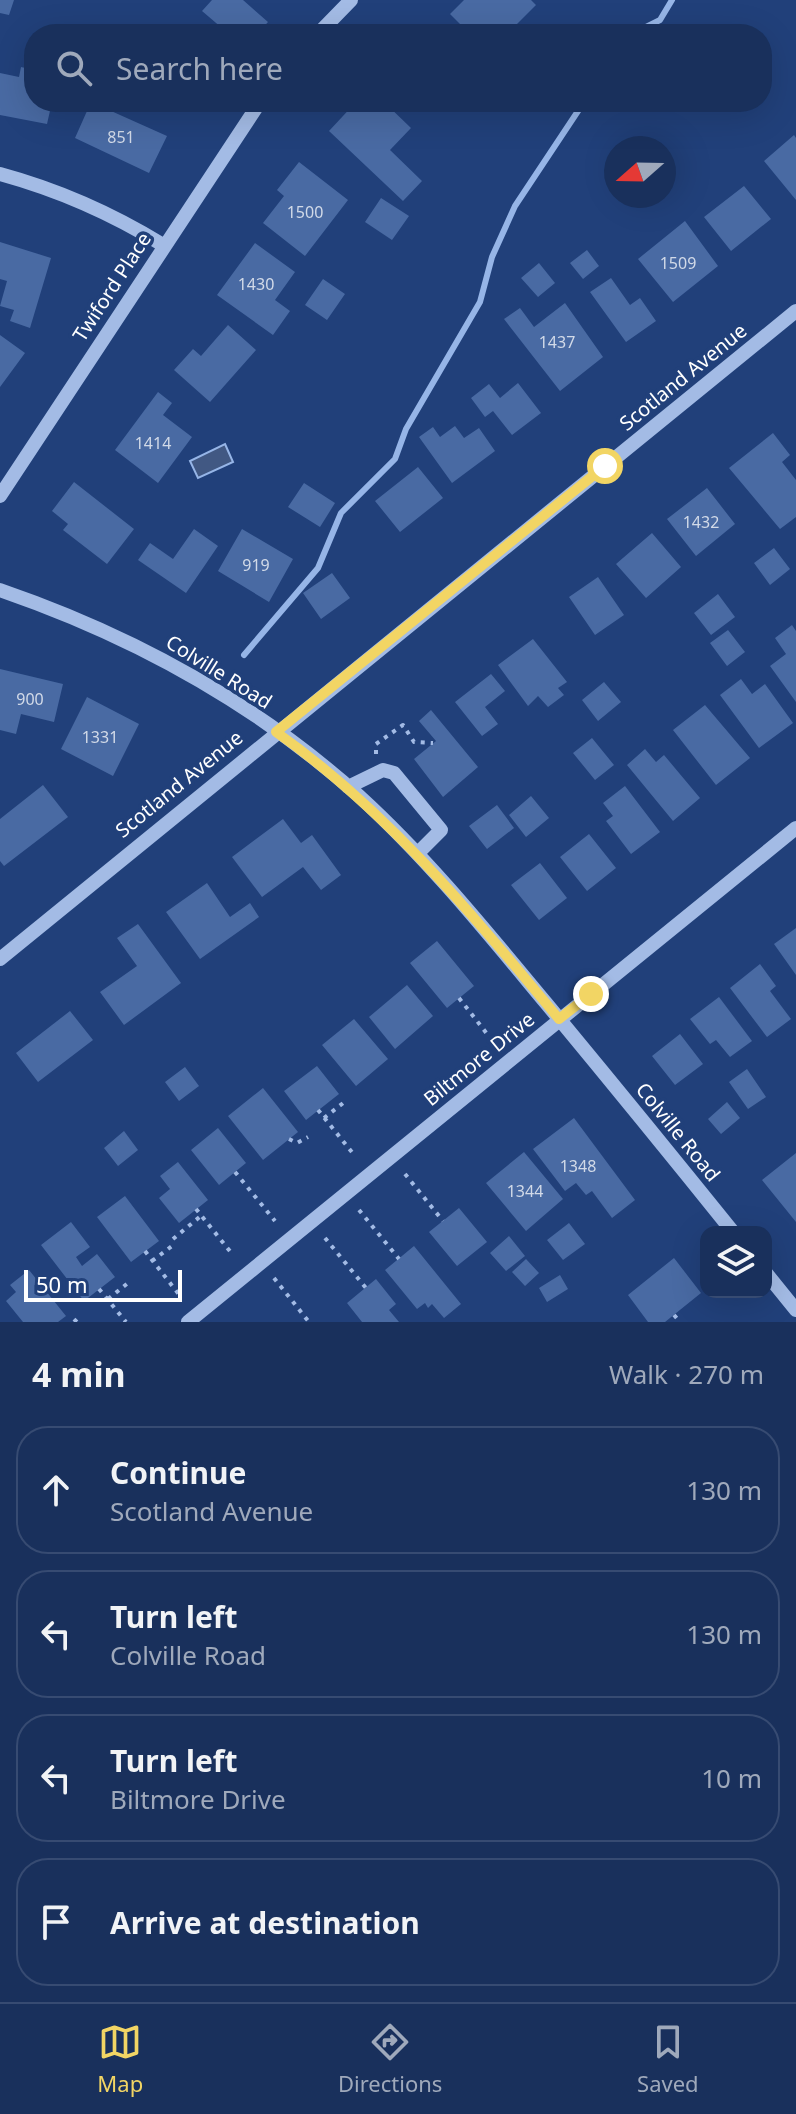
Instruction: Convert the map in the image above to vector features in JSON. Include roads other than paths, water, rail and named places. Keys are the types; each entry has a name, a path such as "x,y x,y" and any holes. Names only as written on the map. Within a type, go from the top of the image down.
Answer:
{"street":[{"path":"326,24 342,3"},
{"name":"Twiford Place","path":"0,496 253,112"},
{"path":"0,174 77,199 118,218 163,245"},
{"name":"Scotland Avenue","path":"0,959 796,311"},
{"name":"Colville Road","path":"0,590 129,642 218,691 348,787 418,853 728,1226"},
{"path":"348,787 374,772 383,770 394,773 441,830 418,853"},
{"name":"Biltmore Drive","path":"188,1322 796,828"},
{"path":"772,1280 796,1310"}],"water":[{"path":"225,444 233,462 198,478 190,461"}],"waterway":[{"path":"652,24 660,20 672,0"},
{"path":"244,655 318,568 341,513 395,459 406,429 480,302 492,257 515,206 577,112"}]}
